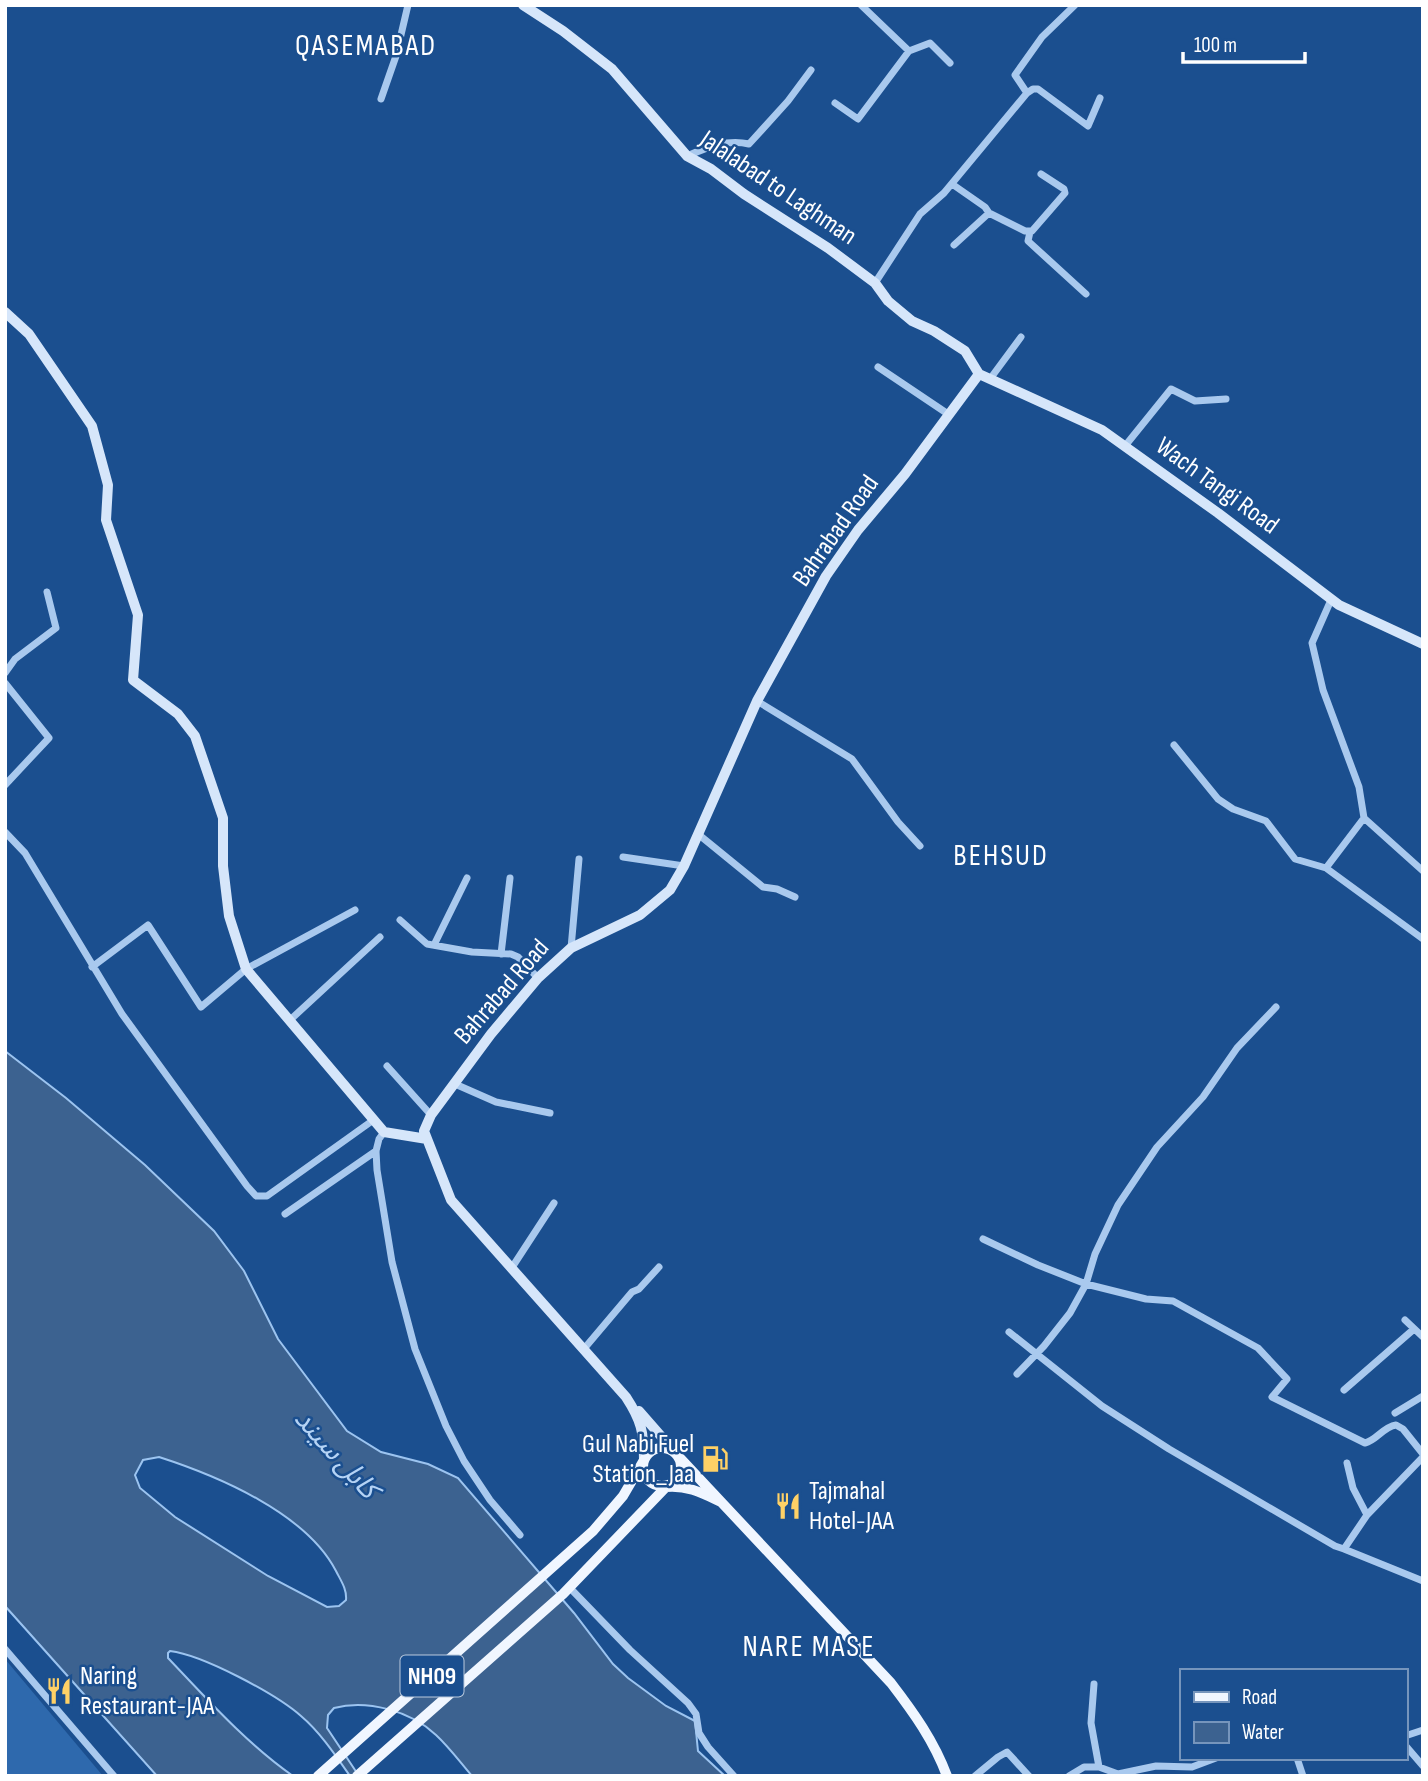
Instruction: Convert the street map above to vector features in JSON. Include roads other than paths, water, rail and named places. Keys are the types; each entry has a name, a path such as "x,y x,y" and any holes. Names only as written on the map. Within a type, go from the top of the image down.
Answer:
{"main road":[{"name":"Jalalabad to Laghman","path":"523,5 563,31 612,69 687,156 712,169 744,194 828,248 875,283 888,301 912,321 934,331 965,351 985,377"},
{"path":"5,312 29,334 92,426 108,485 106,520 138,615 133,680 178,714 195,736 223,818 223,866 229,916 246,969 372,1121 384,1132 427,1139 450,1200 676,1454 891,1683 931,1740 947,1776"},
{"name":"Bahrabad Road","path":"427,1139 424,1131 431,1115 491,1034 538,978 571,948 640,915 670,890 684,866 757,701 834,563 905,474 948,414 985,377"},
{"name":"Wach Tangi Road","path":"985,377 1102,430 1331,600 1423,644"},
{"path":"626,1396 638,1415 643,1430 643,1472 646,1477 654,1485 680,1486 721,1502"},
{"path":"644,1460 657,1448 668,1448 676,1454"},
{"name":"NH09","path":"357,1776 567,1591 666,1487 677,1480 681,1463 676,1454"},
{"name":"NH09","path":"318,1776 593,1531 623,1496 644,1460"}],"street":[{"path":"381,99 396,55 408,5"},
{"path":"861,5 909,51"},
{"path":"1027,93 1015,75 1042,37 1075,5"},
{"path":"835,103 858,118 909,51 930,43 950,63"},
{"path":"687,156 709,146 735,141 749,144 788,102 811,70"},
{"path":"875,283 920,214 952,184 1027,93 1038,89 1088,126 1100,98"},
{"path":"1041,174 1065,193 1030,232 1028,241 1086,294"},
{"path":"952,184 985,207 989,213 1030,232"},
{"path":"954,245 989,213"},
{"path":"985,377 1021,337"},
{"path":"878,367 948,414"},
{"path":"1125,446 1171,389 1195,401 1226,399"},
{"path":"5,673 15,659 56,628 47,592"},
{"path":"1331,600 1312,643 1323,690 1359,787 1364,818 1423,871"},
{"path":"5,683 49,738 5,785"},
{"path":"757,701 852,759 898,822 920,846"},
{"path":"1174,745 1218,799 1266,821 1295,859 1326,869 1423,939"},
{"path":"1326,869 1364,818"},
{"path":"5,832 25,853 92,967 130,1025 256,1196 267,1196 372,1121"},
{"path":"698,834 763,887 778,889 795,897"},
{"path":"623,857 684,866"},
{"path":"571,948 579,859"},
{"path":"434,945 467,878"},
{"path":"501,954 510,878"},
{"path":"92,967 148,925 201,1007 246,969 355,910"},
{"path":"400,920 420,940 434,945 472,952 511,954 518,957 538,978"},
{"path":"289,1021 380,937"},
{"path":"1017,1374 1070,1313 1086,1284 1095,1254 1118,1205 1157,1147 1203,1097 1237,1048 1276,1007"},
{"path":"387,1066 431,1115"},
{"path":"454,1084 496,1102 550,1113"},
{"path":"384,1132 376,1151 377,1170 391,1262 415,1349 446,1426 464,1461 490,1500 520,1535"},
{"path":"285,1214 376,1151"},
{"path":"511,1269 554,1203"},
{"path":"983,1239 1086,1284 1146,1299 1173,1301 1258,1348 1287,1379 1272,1397 1365,1443 1388,1426 1396,1425 1403,1429 1423,1455 1367,1515 1345,1549"},
{"path":"583,1350 632,1292 639,1289 659,1267"},
{"path":"1405,1320 1423,1337"},
{"path":"1344,1390 1415,1329"},
{"path":"1009,1332 1101,1406 1181,1456 1335,1546 1423,1581"},
{"path":"1395,1413 1423,1396"},
{"path":"1347,1463 1353,1488 1367,1515"},
{"path":"567,1591 688,1703 696,1714 699,1733 734,1776"},
{"path":"5,1649 114,1776"},
{"path":"1094,1684 1091,1723 1099,1767"},
{"path":"1407,1747 1423,1766"},
{"path":"975,1776 998,1756 1007,1752 1029,1776"},
{"path":"1069,1776 1084,1767 1099,1767 1118,1774 1156,1766 1192,1766 1210,1760"}],"water":[{"name":"کابل سيند","path":"5,1051 145,1165 214,1231 244,1271 278,1339 347,1431 381,1452 428,1464 458,1478 574,1613 613,1664 666,1706 695,1721 698,1751 725,1776 472,1776 436,1735 414,1719 388,1709 360,1705 334,1708 328,1715 327,1728 359,1776 350,1776 315,1729 290,1707 219,1668 170,1651 168,1658 212,1705 243,1735 293,1776 157,1776 5,1606","holes":["159,1457 233,1486 282,1514 322,1550 345,1589 346,1600 339,1606 327,1607 268,1576 175,1517 140,1488 135,1475 143,1460"]}],"place":[{"name":"Gul Nabi Fuel Station_Jaa","path":"715,1459"},
{"name":"Tajmahal Hotel-JAA","path":"788,1506"},
{"name":"Naring Restaurant-JAA","path":"59,1691"}],"district":[{"name":"QASEMABAD","path":"366,46"},
{"name":"BEHSUD","path":"1001,856"},
{"name":"NARE MASE","path":"809,1647"}]}
